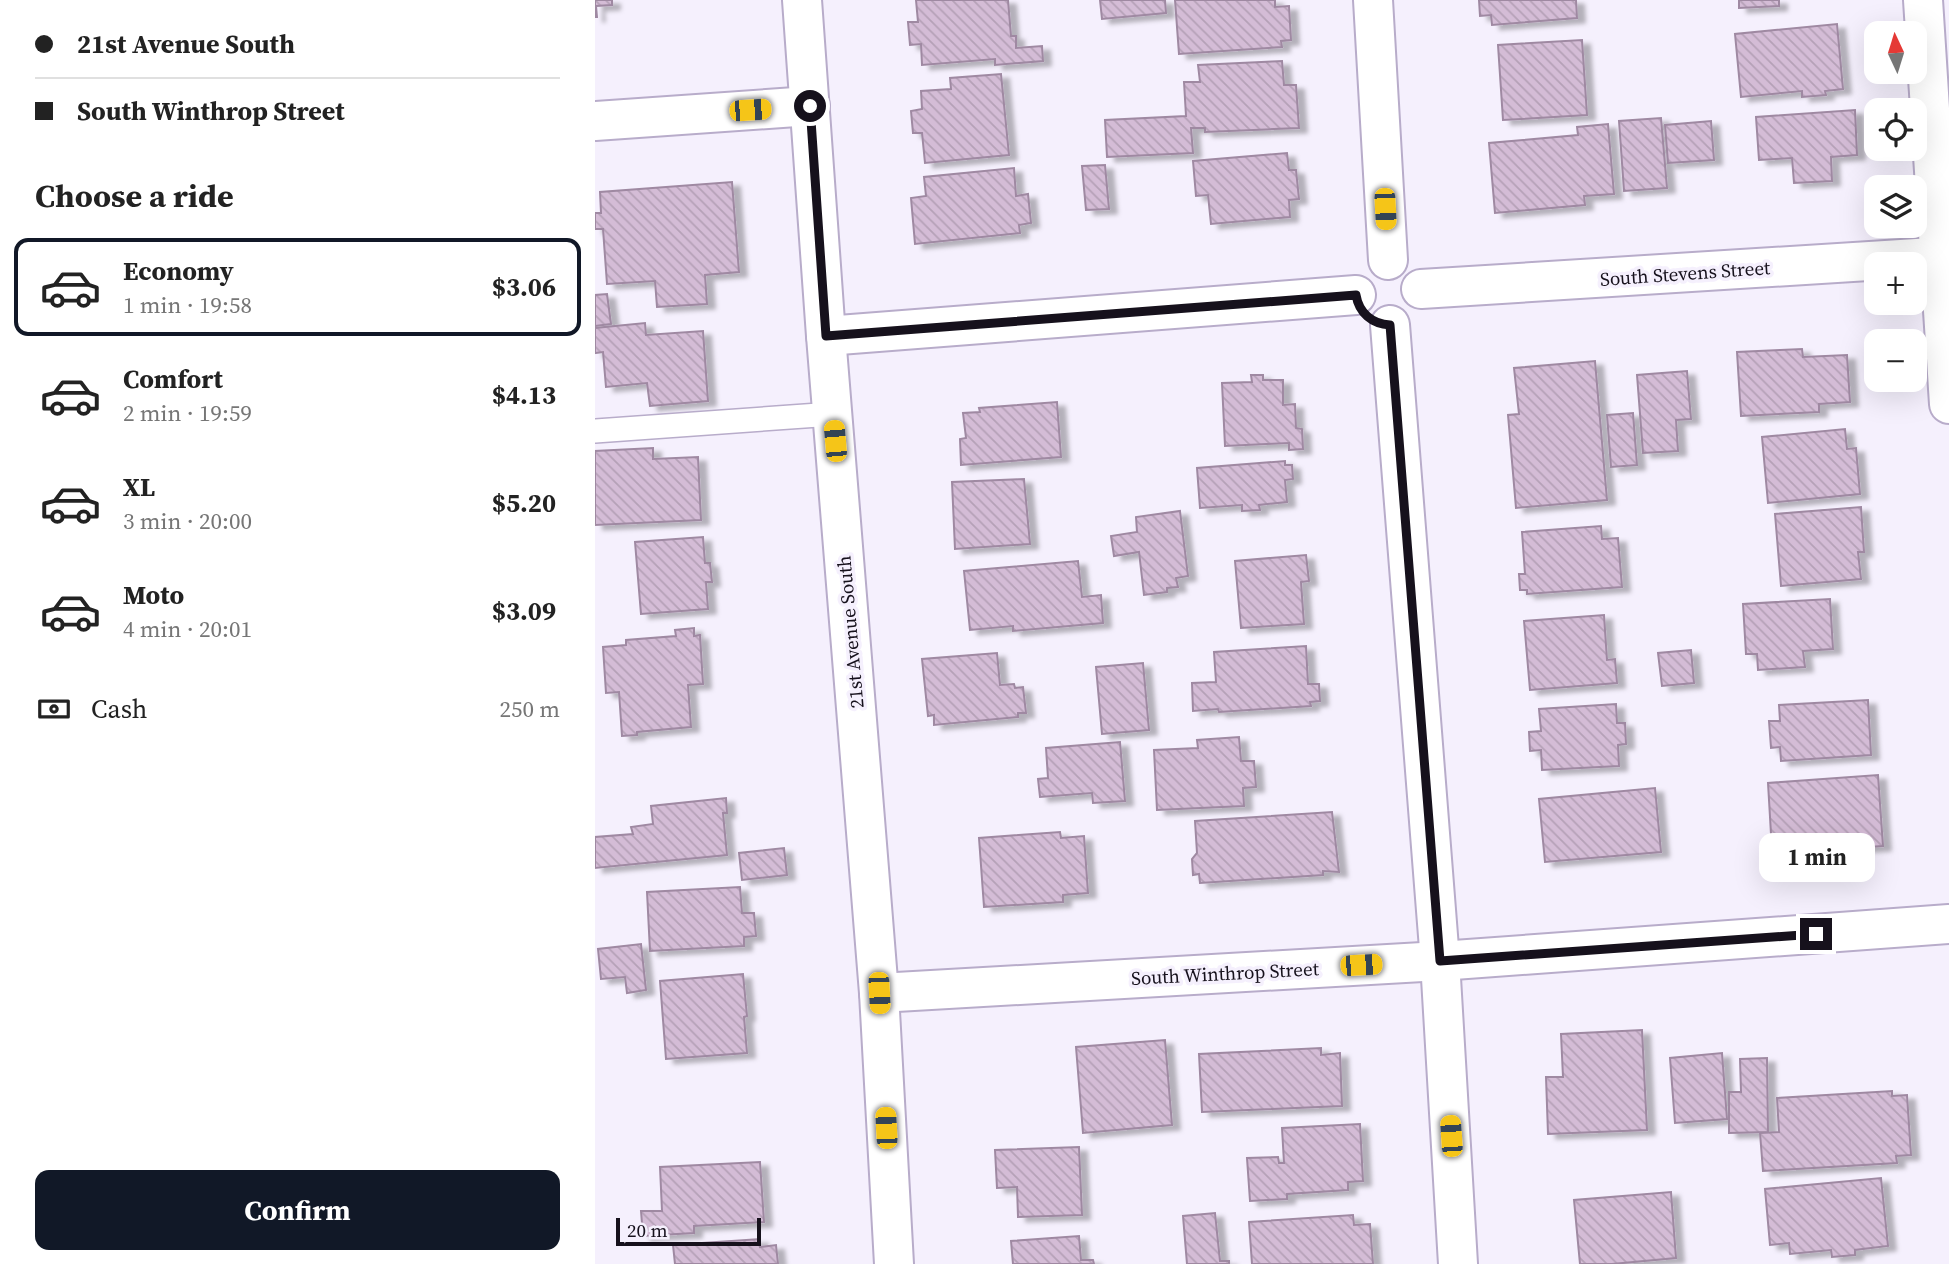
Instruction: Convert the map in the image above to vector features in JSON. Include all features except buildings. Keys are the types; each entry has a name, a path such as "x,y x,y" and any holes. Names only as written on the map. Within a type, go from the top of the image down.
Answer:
{"street":[{"name":"21st Avenue South","path":"802,0 879,993 894,1264"},
{"path":"1373,0 1388,260"},
{"path":"1923,0 1944,257 1949,404"},
{"path":"595,121 810,106"},
{"name":"South Stevens Street","path":"1421,289 1944,257"},
{"path":"1384,260 1395,260 1414,271 1421,289 1420,303 1414,313 1406,320 1390,325 1367,317 1360,309 1356,295 1358,279 1364,270 1384,260"},
{"path":"826,336 1356,295"},
{"path":"1390,325 1440,961 1458,1264"},
{"name":"South Winthrop Street","path":"879,993 1440,961 1949,924"}],"lane":[{"path":"595,430 833,414"}],"route":[{"path":"810,106 826,336 1356,295 1360,309 1367,317 1390,325 1440,961 1816,934"}]}
